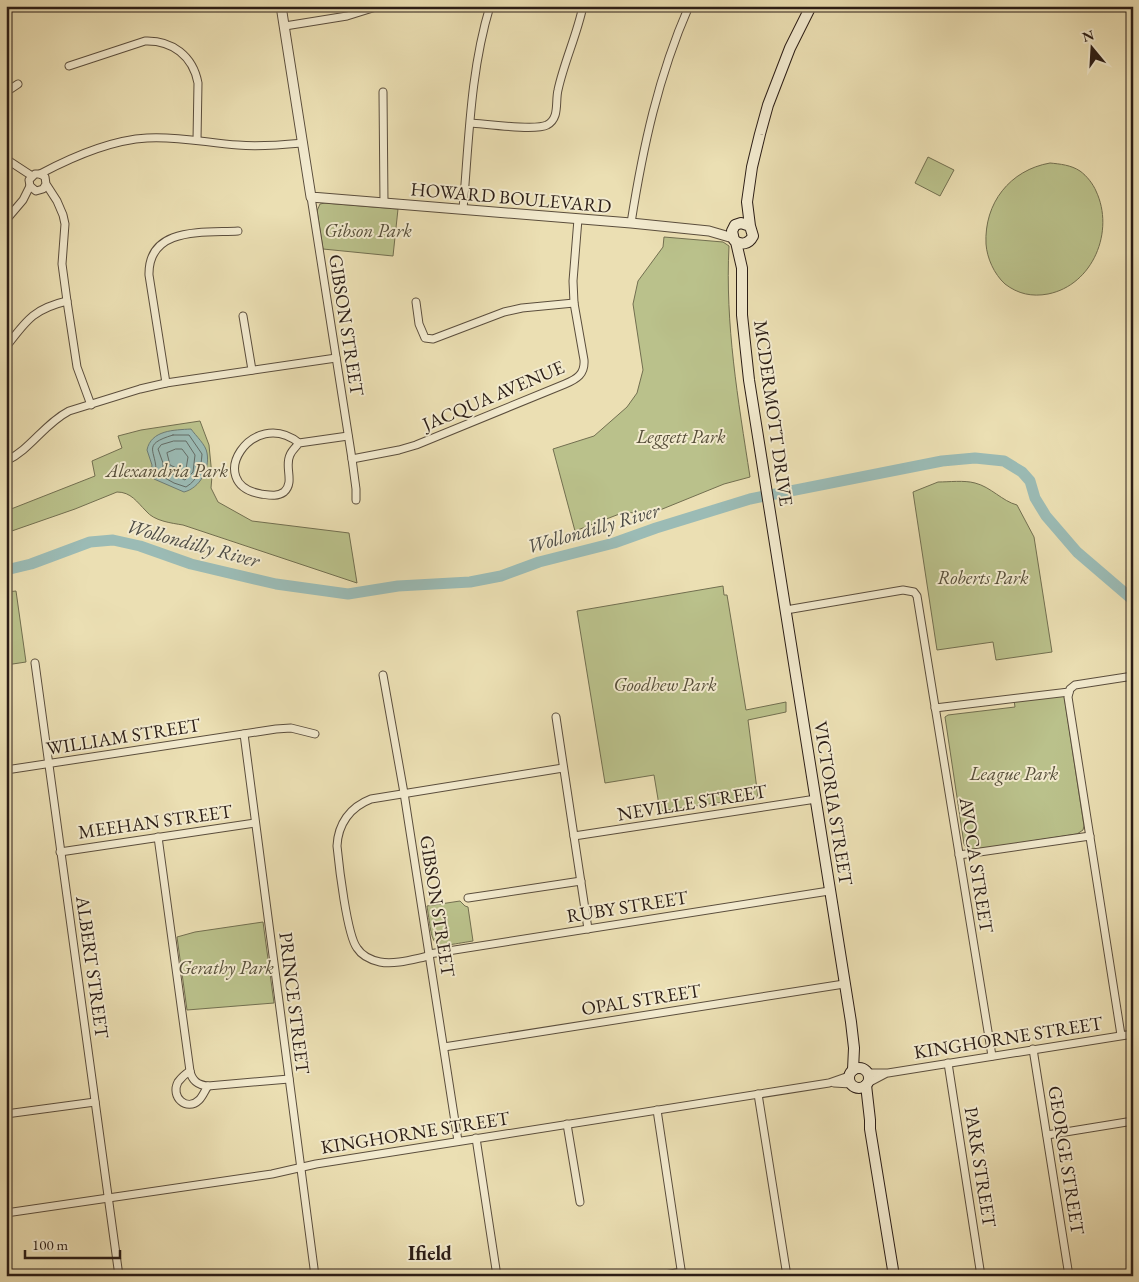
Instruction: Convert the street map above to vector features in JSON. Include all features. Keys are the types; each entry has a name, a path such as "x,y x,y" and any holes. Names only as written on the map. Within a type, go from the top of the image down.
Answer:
{"main road":[{"path":"747,202 732,231 734,240 744,244 749,242 753,236 747,202 752,167 768,105 790,48 811,6"},
{"path":"737,224 744,223 750,226"},
{"name":"MCDERMOTT DRIVE","path":"734,240 742,268"},
{"name":"MCDERMOTT DRIVE","path":"749,242 742,268 742,315 749,380 778,562"},
{"name":"VICTORIA STREET","path":"778,562 865,1121 870,1128 894,1276"}],"street":[{"name":"GIBSON STREET","path":"281,6 352,459 356,500"},
{"path":"285,26 347,16 379,6"},
{"path":"463,209 475,71 483,29 490,6"},
{"path":"471,123 541,127 552,120 556,114 560,79 584,6"},
{"path":"631,223 639,170 653,106 672,47 689,6"},
{"path":"70,66 145,41 155,41 172,46 188,59 198,83 197,140"},
{"path":"6,92 18,84"},
{"path":"383,92 384,203"},
{"path":"6,220 37,183 59,164 110,144 148,138 197,140 254,146 303,143"},
{"path":"6,159 20,168 53,196 63,215 62,264 67,301 77,367 91,405"},
{"name":"HOWARD BOULEVARD","path":"311,197 709,231 724,229 737,224"},
{"name":"JACQUA AVENUE","path":"352,459 399,450 416,444 575,380 581,374 584,368 574,303 578,219"},
{"path":"166,383 149,275 152,256 159,246 179,235 238,231"},
{"name":"HOWARD BOULEVARD","path":"709,231 734,240"},
{"path":"6,348 37,312 67,301"},
{"path":"416,302 422,332 425,338 433,339 504,312 522,308 574,303"},
{"path":"243,316 252,370"},
{"path":"6,461 32,444 59,416 69,411 166,383 336,358"},
{"path":"299,443 289,456 289,484 283,493 273,495 253,492 247,490 238,482 234,471 237,457 245,444 252,439 268,433 286,434 299,443 348,436"},
{"name":"AVOCA STREET","path":"786,610 903,590 914,592 918,602 992,1056"},
{"name":"ALBERT STREET","path":"35,663 119,1276"},
{"name":"GIBSON STREET","path":"383,675 404,793 458,1141"},
{"path":"935,708 1069,690 1075,685 1133,676"},
{"path":"1069,690 1068,704 1121,1035"},
{"path":"556,717 588,929"},
{"name":"WILLIAM STREET","path":"6,770 291,728 315,734"},
{"name":"PRINCE STREET","path":"244,734 315,1276"},
{"name":"RUBY STREET","path":"564,768 404,793 365,801 350,812 340,828 337,846 352,938 364,956 387,963 829,891"},
{"name":"NEVILLE STREET","path":"574,836 816,799"},
{"name":"MEEHAN STREET","path":"60,852 255,823"},
{"path":"959,855 1090,836"},
{"path":"158,837 190,1071 195,1082 208,1086 289,1079"},
{"path":"468,898 581,881"},
{"name":"OPAL STREET","path":"444,1047 844,984"},
{"name":"KINGHORNE STREET","path":"6,1213 272,1174 301,1167 476,1138 1133,1034"},
{"name":"GEORGE STREET","path":"1033,1050 1069,1276"},
{"name":"PARK STREET","path":"948,1064 981,1276"},
{"path":"190,1071 180,1080 176,1087 176,1094 180,1100 186,1104 194,1103 200,1100 208,1086"},
{"path":"758,1094 787,1276"},
{"path":"6,1114 95,1102"},
{"path":"657,1110 682,1274 659,1276"},
{"path":"1047,1135 1133,1122"},
{"path":"567,1124 580,1202"},
{"path":"476,1138 497,1276"}],"green space":[{"path":"928,157 954,170 940,196 915,183"},
{"path":"1050,163 1077,169 1091,183 1096,191 1101,207 1103,223 1101,239 1096,254 1088,268 1077,280 1064,289 1048,294 1031,295 1010,287 998,276 988,255 986,244 987,229 995,202 1002,191 1023,173"},
{"name":"Gibson Park","path":"320,204 398,209 393,256 323,249 317,211"},
{"name":"Leggett Park","path":"664,237 723,242 729,246 728,275 731,333 737,390 750,477 724,484 655,512 622,513 575,531 553,449 594,436 627,407 637,393 643,370 633,304 638,281 663,247"},
{"name":"Alexandria Park","path":"200,421 209,445 212,476 211,488 218,502 252,521 349,533 357,583 183,525 158,519 149,514 133,498 122,492 117,492 6,533 6,511 95,476 92,461 122,448 118,436 141,430"},
{"name":"Roberts Park","path":"961,481 975,483 1017,505 1034,537 1052,652 996,660 993,642 937,650 913,492 938,482"},
{"name":"Goodhew Park","path":"723,586 724,595 727,595 746,710 786,702 786,712 748,720 758,797 660,811 654,775 605,783 577,611"},
{"path":"16,591 26,662 6,665 6,592"},
{"name":"League Park","path":"1064,695 1084,826 1083,830 1077,834 973,850 967,849 964,844 945,717 948,715 1015,707 1014,700"},
{"path":"460,901 468,907 473,941 448,945 436,943 431,931 427,906"},
{"name":"Gerathy Park","path":"263,922 274,1003 187,1010 177,937 195,932"}],"water":[{"path":"191,429 203,444 208,459 203,477 190,490 184,492 154,479 151,475 152,465 147,450 153,438 164,432"}],"waterway":[{"name":"Wollondilly River","path":"6,570 31,564 90,542 113,540 140,546 191,564 276,584 348,594 398,586 470,582 501,576 539,562 614,543 750,499 942,461 975,458 1004,461 1022,472 1030,481 1035,498 1046,516 1077,552 1133,600"}],"district":[{"name":"Ifield","path":"430,1253"}]}
